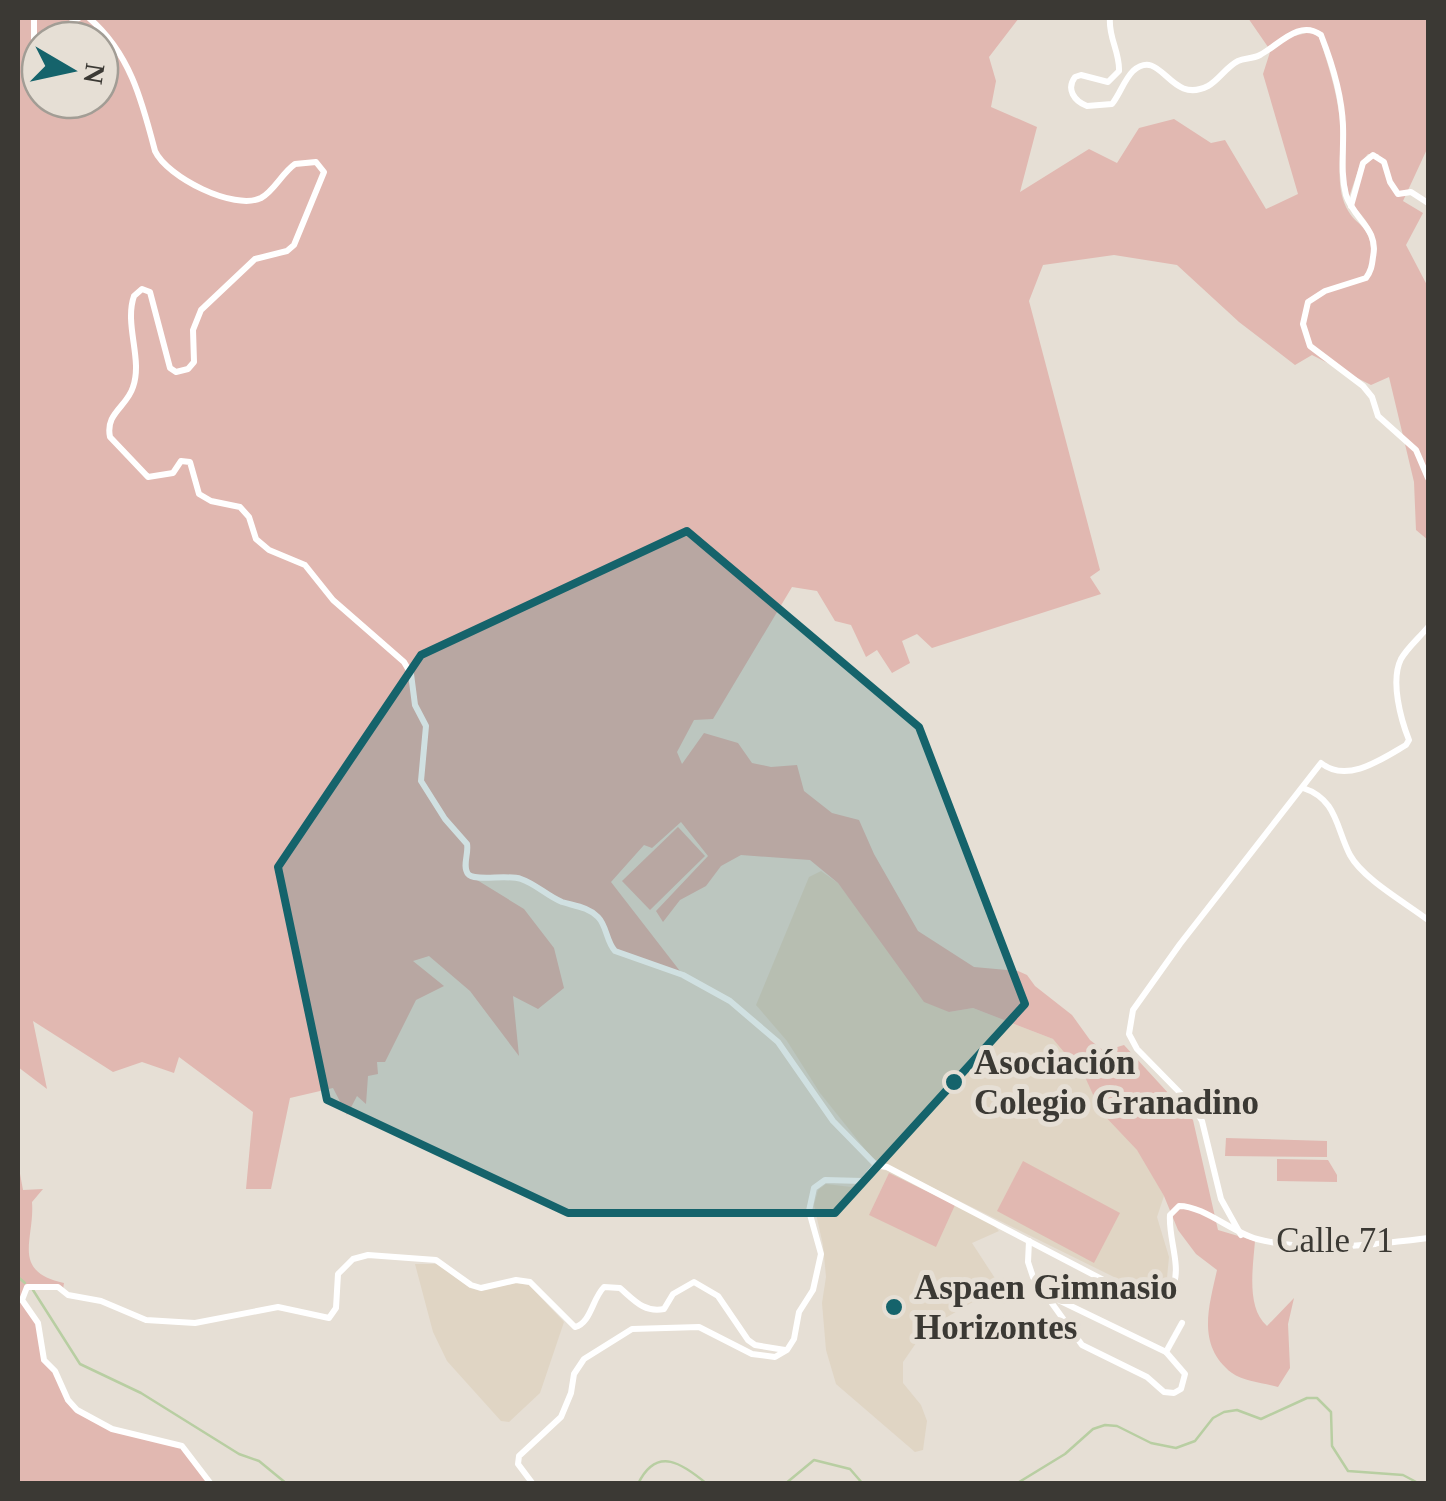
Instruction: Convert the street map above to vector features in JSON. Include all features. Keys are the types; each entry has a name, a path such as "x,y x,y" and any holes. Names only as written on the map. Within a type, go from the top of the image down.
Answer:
{"street":[{"path":"89,18 113,42 131,71 158,159 182,180 206,191 250,200 264,196 296,164 316,162 324,172 294,245 287,251 255,259 201,310 193,330 194,362 188,369 176,372 170,368 150,292 142,289 134,296 135,379 130,396 111,417 110,437 148,477 173,473 181,462 190,462 200,494 211,501 240,507 249,518 256,540 269,550 306,565 333,600 404,662 411,674 415,705 426,726 421,781 444,819 466,844 468,875 475,879 500,875 521,879 558,900 586,908 602,922 615,951 683,975 730,1002 778,1042 810,1092 876,1165 932,1189 1029,1241 1029,1270 1082,1345 1147,1377 1164,1392 1174,1393 1181,1388 1185,1374 1166,1352 1046,1294"},
{"path":"1110,18 1110,42 1119,71 1108,82 1075,77 1070,86 1072,93 1086,106 1112,104 1132,72 1144,66 1157,68 1184,92 1194,92 1215,82 1233,64 1259,56 1296,31 1317,31 1336,84 1344,124 1342,174 1351,206 1373,236 1375,249 1370,274 1358,282 1325,291 1308,302 1303,324 1310,346 1363,386 1372,397 1378,416 1416,450 1428,478"},
{"path":"1351,206 1363,163 1373,155 1384,162 1398,194 1411,192 1428,204"},
{"path":"1241,1234 1221,1199 1202,1121 1193,1106 1138,1049 1129,1034 1129,1022 1133,1010 1180,944 1321,763 1328,768 1354,771 1406,744 1409,740 1399,703 1399,668 1402,658 1428,628"},
{"path":"1303,788 1324,798 1331,807 1350,856 1362,871 1428,920"},
{"path":"533,1484 518,1464 520,1456 561,1417 578,1366 621,1333 641,1327 699,1327 752,1354 775,1357 786,1350 794,1339 799,1312 814,1290 822,1254 809,1210 814,1188 826,1180 864,1181 876,1165"},
{"name":"Calle 71","path":"1029,1241 1136,1296 1148,1298 1170,1289 1176,1278 1178,1265 1169,1227 1173,1210 1184,1205 1241,1234 1305,1247 1428,1238"},
{"path":"210,1484 182,1446 112,1430 77,1410 68,1400 56,1371 44,1360 38,1323 22,1300 27,1287 58,1287 68,1295 101,1301 146,1320 195,1324 278,1307 329,1318 336,1308 338,1274 352,1259 368,1255 436,1260 471,1286 530,1282 575,1327 586,1321 597,1294 604,1288 620,1288 639,1304 656,1311 664,1309 673,1294 694,1282 718,1296 748,1340 786,1350"},
{"path":"1166,1352 1182,1323"}],"highlighted area":[{"path":"687,531 919,727 1025,1004 835,1213 568,1213 327,1100 278,867 421,655"}],"shaded area":[{"path":"18,18 1019,18 989,57 996,81 991,107 1037,127 1020,192 1089,149 1117,163 1139,128 1174,119 1211,143 1225,140 1266,209 1298,194 1263,74 1270,52 1290,37 1311,32 1319,37 1337,99 1342,197 1350,214 1365,230 1372,254 1377,250 1374,237 1353,205 1365,165 1379,154 1368,154 1361,162 1349,197 1345,174 1346,124 1323,34 1302,28 1268,47 1248,18 1428,18 1428,147 1403,201 1423,213 1406,245 1428,287 1428,540 1416,530 1414,482 1389,377 1371,385 1312,355 1295,365 1239,322 1177,265 1114,255 1043,265 1029,301 1100,570 1090,577 1101,594 932,648 917,634 902,641 910,663 892,673 877,650 866,657 851,625 835,621 817,591 792,587 713,719 694,720 677,752 682,764 704,733 738,743 752,763 771,767 797,765 804,791 832,813 859,820 918,931 974,967 1027,975 1072,1015 1090,1040 1104,1051 1124,1045 1193,1120 1218,1230 1255,1241 1252,1286 1260,1318 1267,1326 1294,1298 1288,1324 1290,1368 1278,1387 1237,1376 1213,1350 1208,1325 1217,1270 1196,1254 1178,1230 1164,1196 1137,1150 1101,1112 1085,1077 1053,1039 973,1008 949,1012 924,1002 838,883 810,860 741,855 721,866 706,886 680,900 663,922 656,911 708,856 681,822 652,848 644,845 611,882 683,975 615,951 596,914 558,900 521,879 477,880 524,909 554,948 564,988 538,1009 513,996 519,1056 470,991 429,956 413,961 444,986 416,1000 385,1062 377,1062 378,1074 368,1076 366,1104 357,1096 347,1115 333,1088 290,1098 271,1189 246,1189 253,1112 179,1057 174,1073 142,1062 113,1072 33,1021 47,1089 18,1067"},
{"path":"678,827 705,856 650,910 622,881"},
{"name":"Asociación Colegio Granadino","path":"821,871 838,883 949,1012 973,1008 1053,1039 1081,1061 1126,1128 1164,1196 1157,1217 1169,1257 1167,1278 1160,1286 1148,1289 1118,1279 872,1158 756,1005 809,877"},
{"path":"1226,1138 1327,1141 1327,1157 1225,1156"},
{"path":"1277,1159 1328,1160 1337,1182 1277,1181"},
{"path":"1023,1161 1120,1213 1094,1263 997,1211"},
{"path":"18,1163 23,1190 43,1189 32,1202 31,1262 47,1278 64,1283 63,1289 31,1285 22,1295 38,1323 43,1354 68,1400 91,1421 178,1445 211,1483 18,1483"},
{"name":"Aspaen Gimnasio Horizontes","path":"876,1169 891,1171 988,1219 999,1231 972,1243 1000,1286 925,1330 903,1362 903,1383 921,1405 927,1421 923,1450 915,1452 836,1384 826,1350 822,1303 826,1277 814,1205 818,1190 826,1184 851,1187 868,1183"},
{"path":"889,1173 955,1205 936,1247 869,1215"},
{"path":"415,1264 438,1264 480,1291 516,1283 529,1285 564,1322 540,1393 509,1422 501,1421 447,1361 433,1332"}],"waterway":[{"path":"18,1277 25,1283"},
{"path":"33,1290 80,1364 141,1393 239,1454 259,1461 287,1484"},
{"path":"1016,1484 1065,1454 1093,1429 1105,1425 1176,1448 1195,1441 1213,1418 1224,1412 1237,1410 1261,1419 1307,1398 1317,1398 1331,1412 1332,1446 1348,1471 1403,1475 1420,1484"},
{"path":"785,1484 814,1460 850,1469 863,1484"},
{"path":"638,1484 645,1472 662,1462 680,1465 707,1484"}],"place":[{"name":"Asociación Colegio Granadino","path":"954,1082"},
{"name":"Aspaen Gimnasio Horizontes","path":"894,1307"}]}
